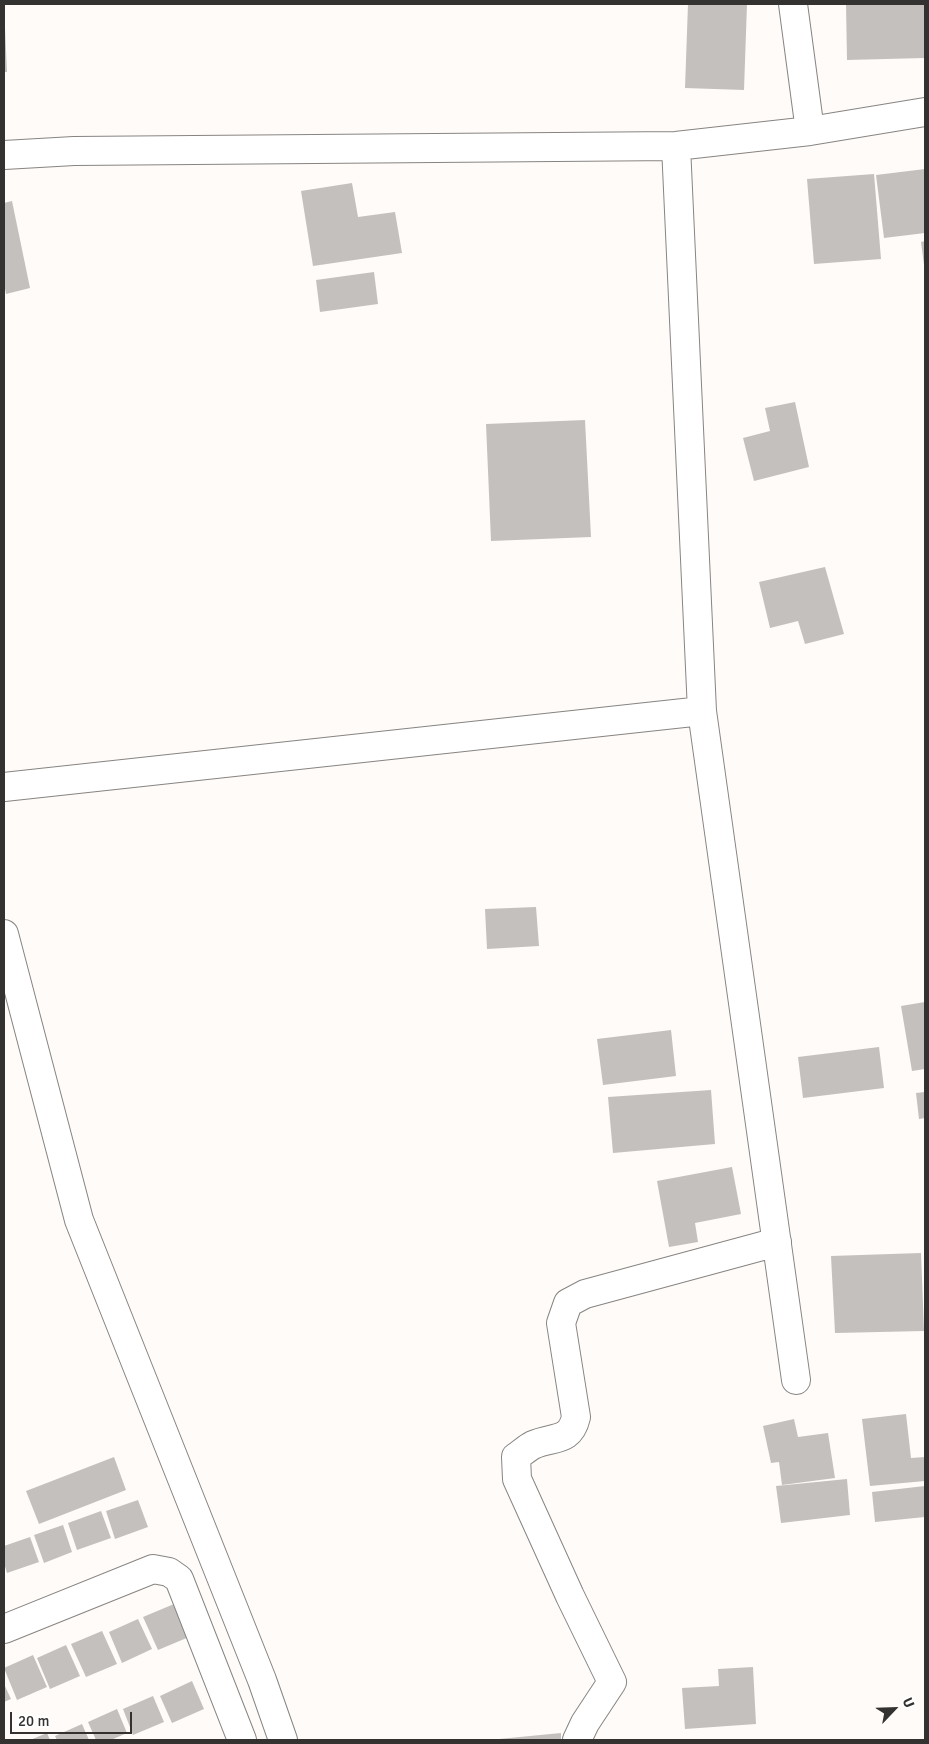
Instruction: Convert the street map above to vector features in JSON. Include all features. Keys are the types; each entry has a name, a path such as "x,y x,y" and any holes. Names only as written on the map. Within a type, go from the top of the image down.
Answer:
{"street":[{"path":"793,4 810,130"},
{"path":"4,155 74,151 676,146 810,130 925,112"},
{"path":"676,146 702,711 796,1380"},
{"path":"4,787 702,711"},
{"path":"4,934 79,1220 262,1680 284,1740"},
{"path":"577,1740 612,1682 570,1596 517,1479 516,1457 534,1445 562,1438 574,1428 576,1417 561,1323 568,1303 585,1294 777,1242"},
{"path":"4,1628 153,1569 169,1572 179,1579 242,1740"}],"building":[{"path":"688,4 747,4 744,90 685,88"},
{"path":"846,4 925,4 925,58 847,60"},
{"path":"5,28 7,72 4,72"},
{"path":"925,169 925,233 884,238 876,175"},
{"path":"874,174 881,259 814,264 807,179"},
{"path":"352,183 358,217 395,212 402,253 313,266 301,191"},
{"path":"12,201 30,288 6,294 4,283 4,203"},
{"path":"925,241 925,265 924,265 921,242"},
{"path":"374,272 378,304 320,312 316,280"},
{"path":"795,402 809,467 754,481 743,438 770,431 765,408"},
{"path":"585,420 591,537 491,541 486,424"},
{"path":"825,567 844,634 805,644 798,621 770,628 759,582"},
{"path":"536,907 539,946 487,949 485,909"},
{"path":"925,1002 925,1069 912,1071 901,1006"},
{"path":"671,1030 676,1076 603,1085 597,1039"},
{"path":"879,1047 884,1088 803,1098 798,1057"},
{"path":"711,1090 715,1144 613,1153 608,1097"},
{"path":"925,1092 925,1118 919,1119 916,1093"},
{"path":"732,1167 741,1214 695,1223 698,1242 669,1247 657,1181"},
{"path":"921,1253 924,1331 835,1333 831,1256"},
{"path":"906,1414 911,1458 925,1457 925,1481 870,1486 862,1419"},
{"path":"794,1419 798,1437 828,1433 835,1478 782,1485 779,1462 771,1463 763,1426"},
{"path":"114,1457 126,1490 39,1524 26,1491"},
{"path":"847,1479 850,1515 781,1523 776,1486"},
{"path":"925,1486 925,1517 875,1522 872,1492"},
{"path":"138,1500 148,1527 115,1539 106,1511"},
{"path":"101,1511 111,1538 77,1550 68,1523"},
{"path":"63,1525 72,1552 44,1563 34,1535"},
{"path":"30,1537 39,1562 7,1573 4,1563 4,1546"},
{"path":"174,1604 189,1637 158,1650 143,1617"},
{"path":"138,1619 152,1649 122,1663 109,1632"},
{"path":"102,1631 117,1664 86,1677 71,1644"},
{"path":"66,1645 80,1676 50,1689 37,1658"},
{"path":"33,1655 47,1687 17,1700 4,1668"},
{"path":"753,1667 756,1724 685,1729 682,1688 719,1686 718,1669"},
{"path":"192,1681 204,1709 172,1723 160,1696"},
{"path":"4,1684 11,1699 4,1702"},
{"path":"153,1696 164,1722 133,1735 123,1709"},
{"path":"117,1709 127,1733 111,1740 96,1740 88,1722"},
{"path":"82,1724 89,1740 57,1740 55,1736"},
{"path":"47,1733 50,1740 30,1740"},
{"path":"561,1733 561,1740 499,1740 499,1739"}]}
